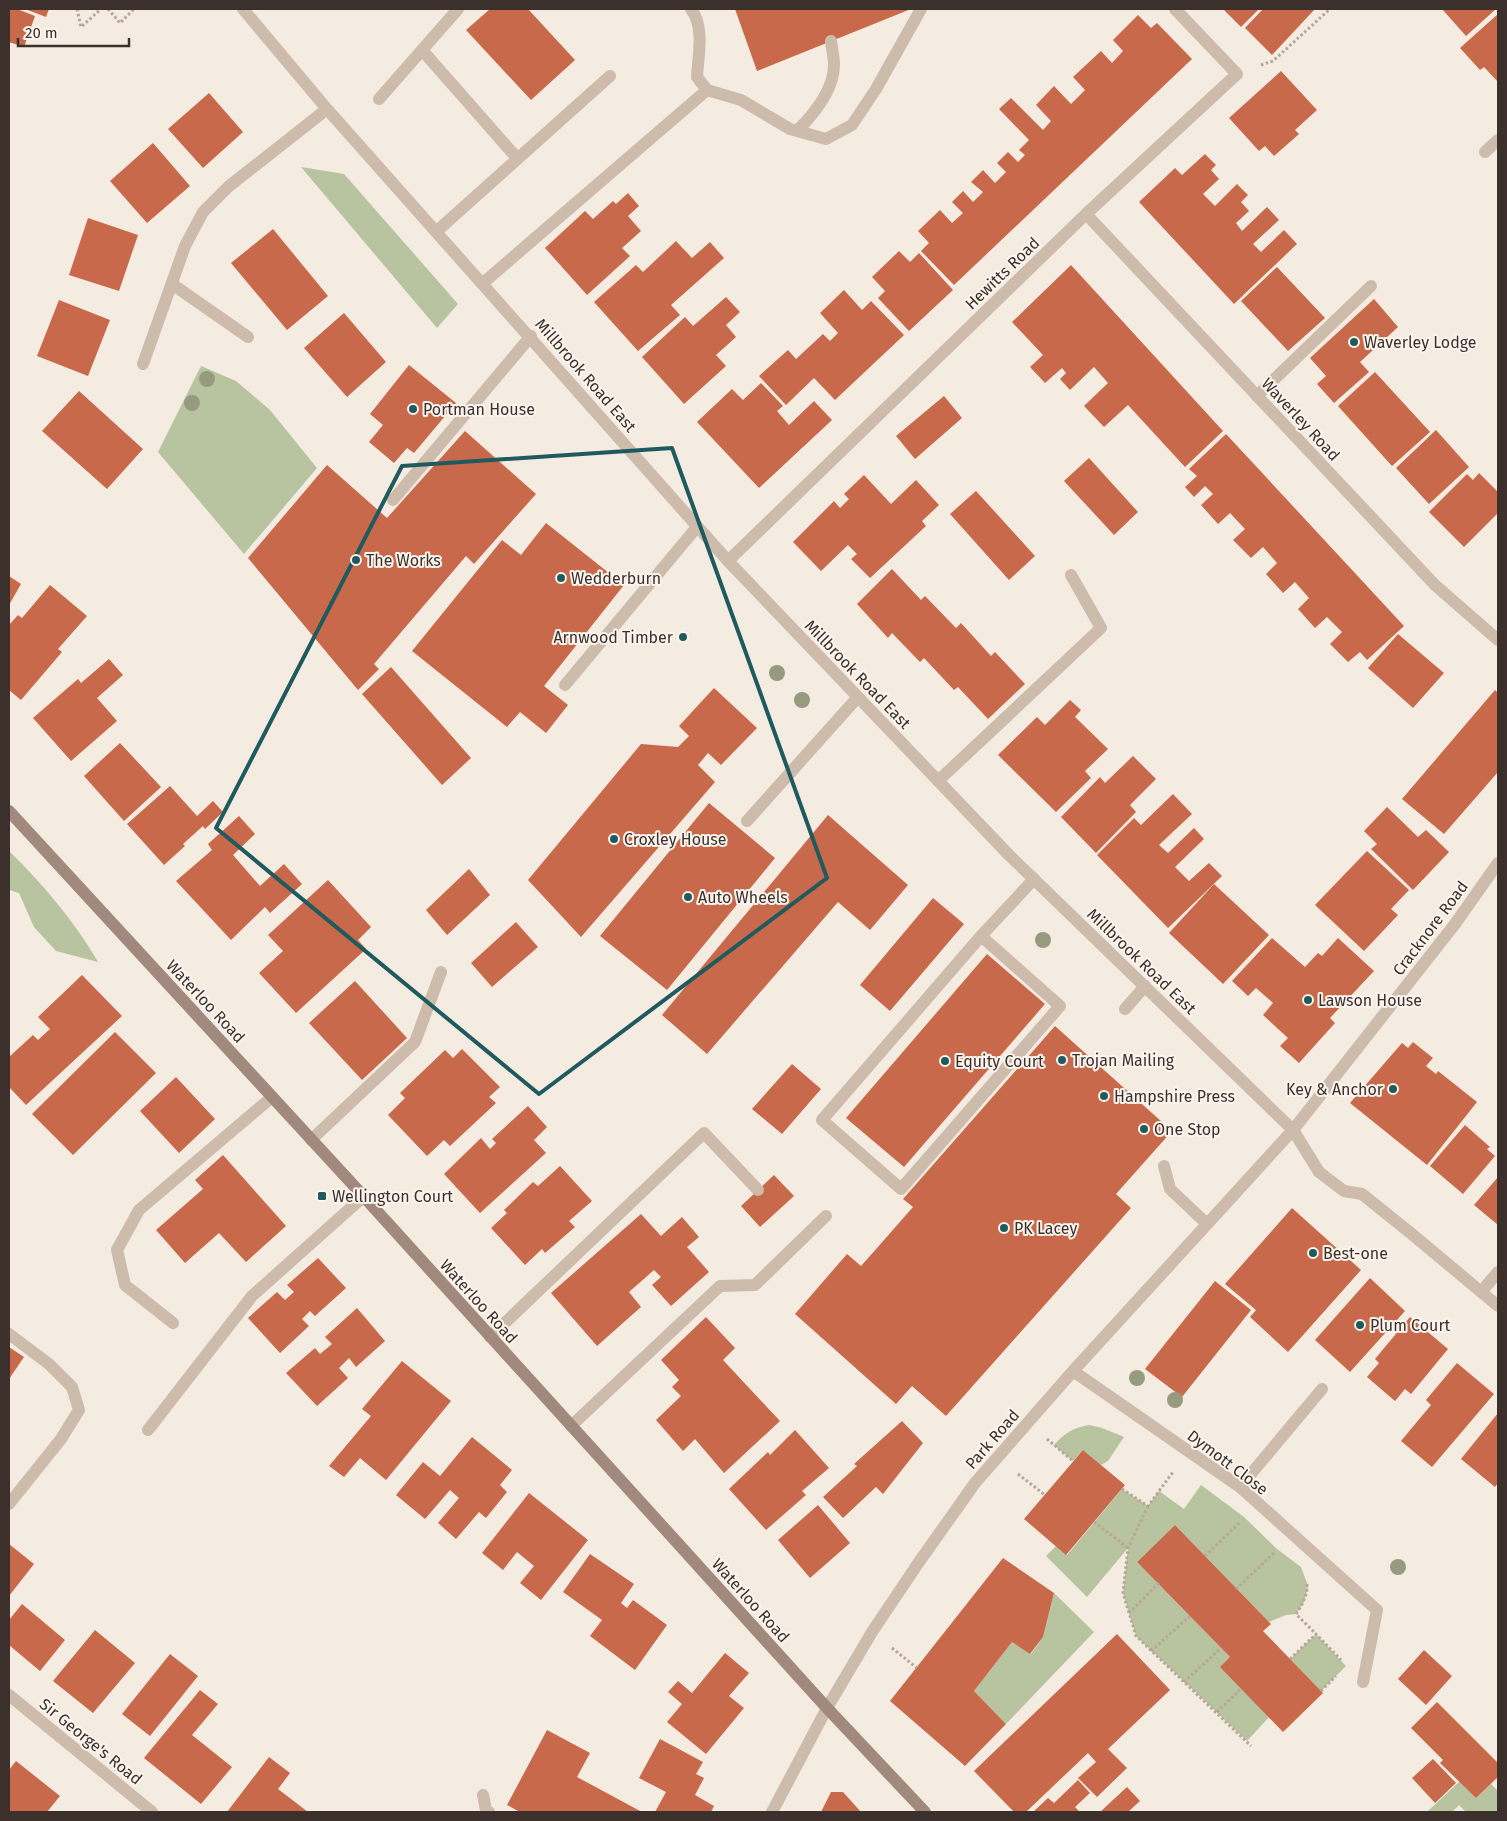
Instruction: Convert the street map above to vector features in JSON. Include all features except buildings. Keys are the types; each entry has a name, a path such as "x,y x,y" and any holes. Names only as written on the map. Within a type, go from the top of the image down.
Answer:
{"street":[{"name":"Millbrook Road East","path":"243,9 327,109 484,283 697,527 938,781 1034,879 1293,1130 1319,1172 1344,1191 1362,1194 1498,1306"},
{"path":"379,99 458,9"},
{"path":"691,9 694,13 700,38 697,77 707,90 742,100 790,129 826,139 852,125 876,89 921,9"},
{"path":"1175,9 1237,74"},
{"path":"797,131 831,85 834,64 831,42"},
{"path":"422,50 517,158"},
{"name":"Hewitts Road","path":"728,561 1086,214 1237,74"},
{"path":"437,231 610,76"},
{"path":"484,283 707,90"},
{"path":"143,364 185,246 203,212 228,187 327,109"},
{"path":"1485,152 1498,140"},
{"name":"Waverley Road","path":"1086,214 1435,585 1498,640"},
{"path":"172,284 248,337"},
{"path":"1257,396 1371,286"},
{"path":"393,500 530,336"},
{"path":"565,685 697,527"},
{"path":"938,781 1102,628 1071,575"},
{"path":"747,821 858,697"},
{"name":"Waterloo Road","path":"9,811 363,1196 827,1708 925,1812"},
{"name":"Cracknore Road","path":"1293,1130 1455,924 1498,863"},
{"path":"981,936 1060,1006 901,1189 822,1120 981,936 1034,879"},
{"path":"311,1140 415,1042 441,972"},
{"path":"1125,1009 1145,986"},
{"path":"174,1323 125,1285 118,1250 139,1210 272,1097"},
{"name":"Park Road","path":"772,1812 827,1708 872,1632 975,1483 1073,1371 1293,1130"},
{"path":"490,1337 704,1134 758,1190"},
{"path":"1164,1166 1170,1189 1206,1224"},
{"path":"148,1430 252,1296 363,1196"},
{"path":"571,1426 720,1286 755,1285 826,1216"},
{"path":"1480,1292 1498,1272"},
{"path":"9,1334 49,1364 72,1387 79,1410 61,1439 9,1504"},
{"name":"Dymott Close","path":"1073,1371 1240,1487 1377,1610 1363,1682"},
{"path":"1240,1487 1322,1390"},
{"name":"Sir George's Road","path":"9,1695 152,1812"},
{"path":"483,1795 486,1810 489,1812"}],"path":[{"path":"78,9 81,27 101,9"},
{"path":"108,9 120,23 134,9"},
{"path":"1237,74 1272,61 1330,9"},
{"path":"1027,1424 1073,1461"},
{"path":"1188,1451 1148,1506 1128,1548 1123,1593 1136,1636 1251,1746"},
{"path":"997,1458 1045,1495"},
{"path":"1122,1489 1148,1506"},
{"path":"1205,1556 1258,1504"},
{"path":"1094,1522 1128,1548"},
{"path":"1236,1589 1292,1535"},
{"path":"1306,1580 1308,1586 1304,1602 1296,1614 1346,1666"},
{"path":"1129,1613 1158,1583"},
{"path":"1151,1650 1190,1616"},
{"path":"1290,1659 1316,1634"},
{"path":"1184,1682 1221,1648"},
{"path":"1217,1712 1241,1689"}],"highlighted area":[{"path":"672,448 827,878 539,1094 216,828 402,466"}],"green space":[{"path":"301,167 344,174 458,304 437,328"},
{"path":"201,366 236,381 270,410 317,468 244,554 158,452"},
{"path":"9,851 58,904 98,962 56,951 34,927 19,893 9,890"},
{"path":"1089,1425 1124,1437 1108,1461 1101,1465 1083,1450 1073,1461 1054,1445 1069,1432"},
{"path":"1201,1485 1244,1517 1277,1549 1301,1567 1308,1586 1304,1602 1296,1614 1286,1615 1269,1622 1175,1525 1137,1562 1230,1657 1269,1717 1247,1741 1136,1636 1123,1593 1128,1548 1087,1597 1046,1556 1056,1546 1067,1555 1122,1489 1148,1506 1159,1491 1184,1509"},
{"path":"1054,1593 1094,1632 1006,1724 974,1691 1012,1642 1031,1654 1043,1637"},
{"path":"1316,1634 1346,1666 1321,1691 1290,1659"},
{"path":"1460,1781 1476,1798 1491,1784 1498,1791 1498,1812 1466,1812 1459,1805 1452,1812 1427,1812"}],"place":[{"name":"Waverley Lodge","path":"1354,342"},
{"name":"Portman House","path":"413,409"},
{"name":"The Works","path":"356,560"},
{"name":"Wedderburn","path":"561,578"},
{"name":"Arnwood Timber","path":"683,637"},
{"name":"Croxley House","path":"614,839"},
{"name":"Auto Wheels","path":"688,897"},
{"name":"Lawson House","path":"1308,1000"},
{"name":"Trojan Mailing","path":"1062,1060"},
{"name":"Equity Court","path":"945,1061"},
{"name":"Key & Anchor","path":"1393,1089"},
{"name":"Hampshire Press","path":"1104,1096"},
{"name":"One Stop","path":"1144,1129"},
{"name":"Wellington Court","path":"322,1196"},
{"name":"PK Lacey","path":"1004,1228"},
{"name":"Best-one","path":"1313,1253"},
{"name":"Plum Court","path":"1360,1325"}]}
